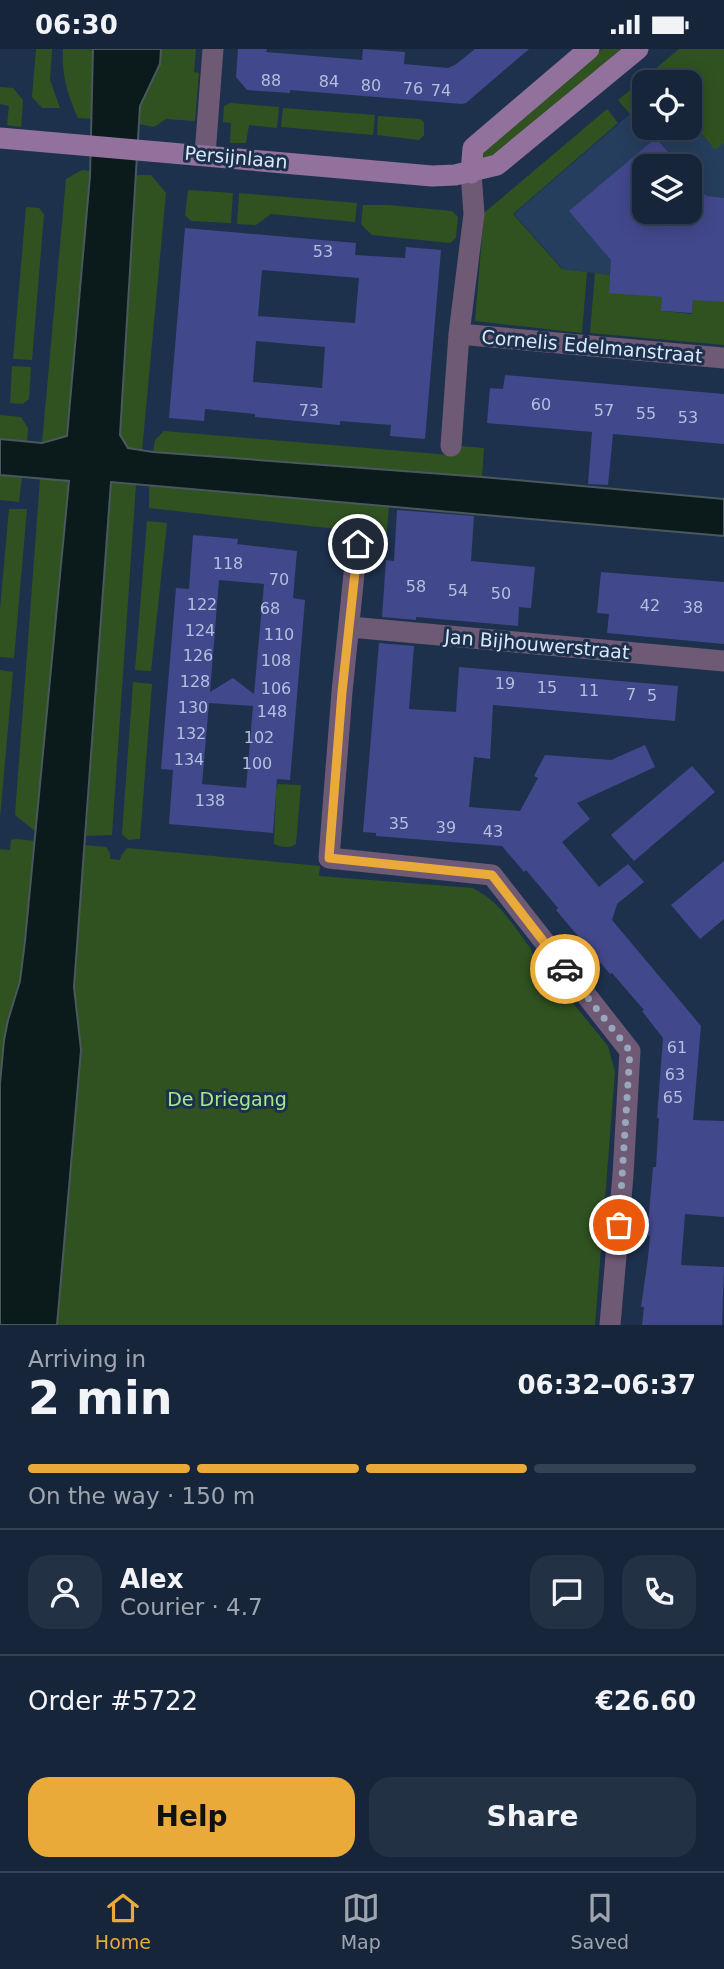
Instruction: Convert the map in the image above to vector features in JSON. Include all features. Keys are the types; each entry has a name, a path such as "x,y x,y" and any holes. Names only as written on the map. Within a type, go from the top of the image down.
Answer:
{"street":[{"path":"205,155 213,49"},
{"path":"471,173 473,148 589,49"},
{"name":"Persijnlaan","path":"0,138 432,176 471,173 497,165 638,49"},
{"name":"Cornelis Edelmanstraat","path":"452,446 459,334 474,214 471,173"},
{"name":"Cornelis Edelmanstraat","path":"459,334 724,358"},
{"path":"358,544 329,858 492,875 630,1051 610,1325"},
{"name":"Jan Bijhouwerstraat","path":"350,627 724,661"}],"shaded area":[{"path":"93,49 161,49 160,64 140,106 120,435 128,448 724,499 724,536 111,482 74,987 81,1050 57,1325 0,1325 0,1084 4,1040 20,981 25,941 69,481 0,475 0,439 42,443 67,436 90,176"},
{"path":"632,112 632,140 702,140 702,135 715,150 724,143 724,301 608,292 610,275 563,269 514,214"}],"green space":[{"path":"36,49 52,49 50,80 60,108 42,108 32,97"},
{"path":"63,49 93,49 93,119 78,118 74,110 64,76"},
{"path":"161,49 196,49 194,72 199,73 195,121 166,119 154,127 139,124 140,107 160,66"},
{"path":"602,49 624,49 504,150 482,158 482,150"},
{"path":"679,49 724,49 724,143 715,150 702,134 702,70 654,70"},
{"path":"0,87 13,88 23,100 21,127 7,125 9,106 0,104"},
{"path":"632,88 632,112 630,114 618,100"},
{"path":"230,103 279,107 277,128 249,125 246,143 230,143 231,123 223,122 224,106"},
{"path":"283,108 375,115 373,135 281,127"},
{"path":"607,109 618,123 513,214 562,269 587,272 582,333 475,321 484,213"},
{"path":"378,116 420,119 424,122 424,135 419,140 377,135"},
{"path":"82,170 90,171 90,176 67,436 42,443 66,179"},
{"path":"135,175 151,175 166,193 142,451 128,448 120,435"},
{"path":"188,190 233,193 231,223 191,221 185,215"},
{"path":"239,193 357,203 355,222 271,214 256,225 237,224"},
{"path":"363,205 452,211 458,217 456,238 450,243 372,235 361,224"},
{"path":"26,207 39,208 44,214 32,360 13,359"},
{"path":"595,273 610,275 609,292 663,297 663,311 692,314 693,299 724,302 724,345 590,333"},
{"path":"12,366 31,367 29,399 23,404 10,403"},
{"path":"0,415 21,417 28,428 27,442 0,439"},
{"path":"164,431 450,455 461,446 484,448 482,477 153,452 155,440"},
{"path":"0,475 22,477 19,502 0,500"},
{"path":"40,479 69,481 35,831 15,815"},
{"path":"111,482 136,484 112,835 86,836"},
{"path":"149,485 389,506 386,540 368,539 363,532 149,508"},
{"path":"9,509 27,509 14,658 0,657 0,609"},
{"path":"147,521 167,523 151,671 135,670"},
{"path":"0,670 13,672 0,818"},
{"path":"133,682 152,684 140,839 128,840 122,834"},
{"path":"278,784 301,785 296,844 290,847 274,844"},
{"name":"De Driegang","path":"11,840 35,841 34,852 83,856 84,845 106,847 110,859 120,860 127,848 320,866 319,876 473,888 491,900 546,969 536,977 541,983 550,975 608,1046 615,1072 595,1325 0,1325 0,849 10,850"}],"building":[{"path":"238,49 267,49 266,52 362,60 363,49 405,52 404,64 448,68 475,49 529,49 462,104 290,90 290,93 247,90 236,77"},
{"path":"654,140 658,140 670,154 637,154"},
{"path":"632,158 632,224 702,224 702,191 706,196 724,198 724,302 693,300 692,313 661,311 662,297 609,293 611,260 569,211"},
{"path":"185,228 356,243 355,255 405,258 406,247 441,250 425,439 390,436 391,425 340,421 340,425 205,409 204,421 169,418","holes":["262,270 359,278 355,323 258,316","256,341 325,347 322,388 253,382"]},
{"path":"505,375 724,394 724,444 613,434 608,485 588,484 592,432 487,423 490,388 503,389"},
{"path":"397,510 474,516 471,561 535,567 531,608 519,607 518,626 416,617 416,620 382,617 386,560 394,561"},
{"path":"193,535 238,539 237,544 297,551 293,598 305,600 290,780 277,779 273,833 169,824 173,770 161,769 176,588 189,589","holes":["219,580 264,584 254,694 233,678 210,692","209,703 253,706 246,788 202,784"]},
{"path":"601,572 724,582 724,644 607,633 609,614 597,613"},
{"path":"379,643 414,646 409,709 456,712 459,667 678,686 675,721 493,705 490,759 474,757 469,807 520,811 538,778 534,776 545,755 611,760 645,745 655,767 577,803 590,819 562,842 599,887 628,864 644,882 617,904 612,920 701,1026 693,1120 724,1121 724,1217 685,1214 681,1265 724,1267 722,1325 642,1325 644,1307 641,1307 650,1236 647,1235 653,1167 656,1167 663,1038 642,1011 644,1010 556,910 558,908 526,870 524,872 502,846 376,836 376,833 363,832"},
{"path":"692,766 715,792 634,861 611,835"},
{"path":"724,861 724,919 700,939 671,905"}],"way so far":[{"path":"565,969 630,1051 619,1225"}],"route":[{"path":"358,544 342,692 329,858 492,875 565,969"}]}
